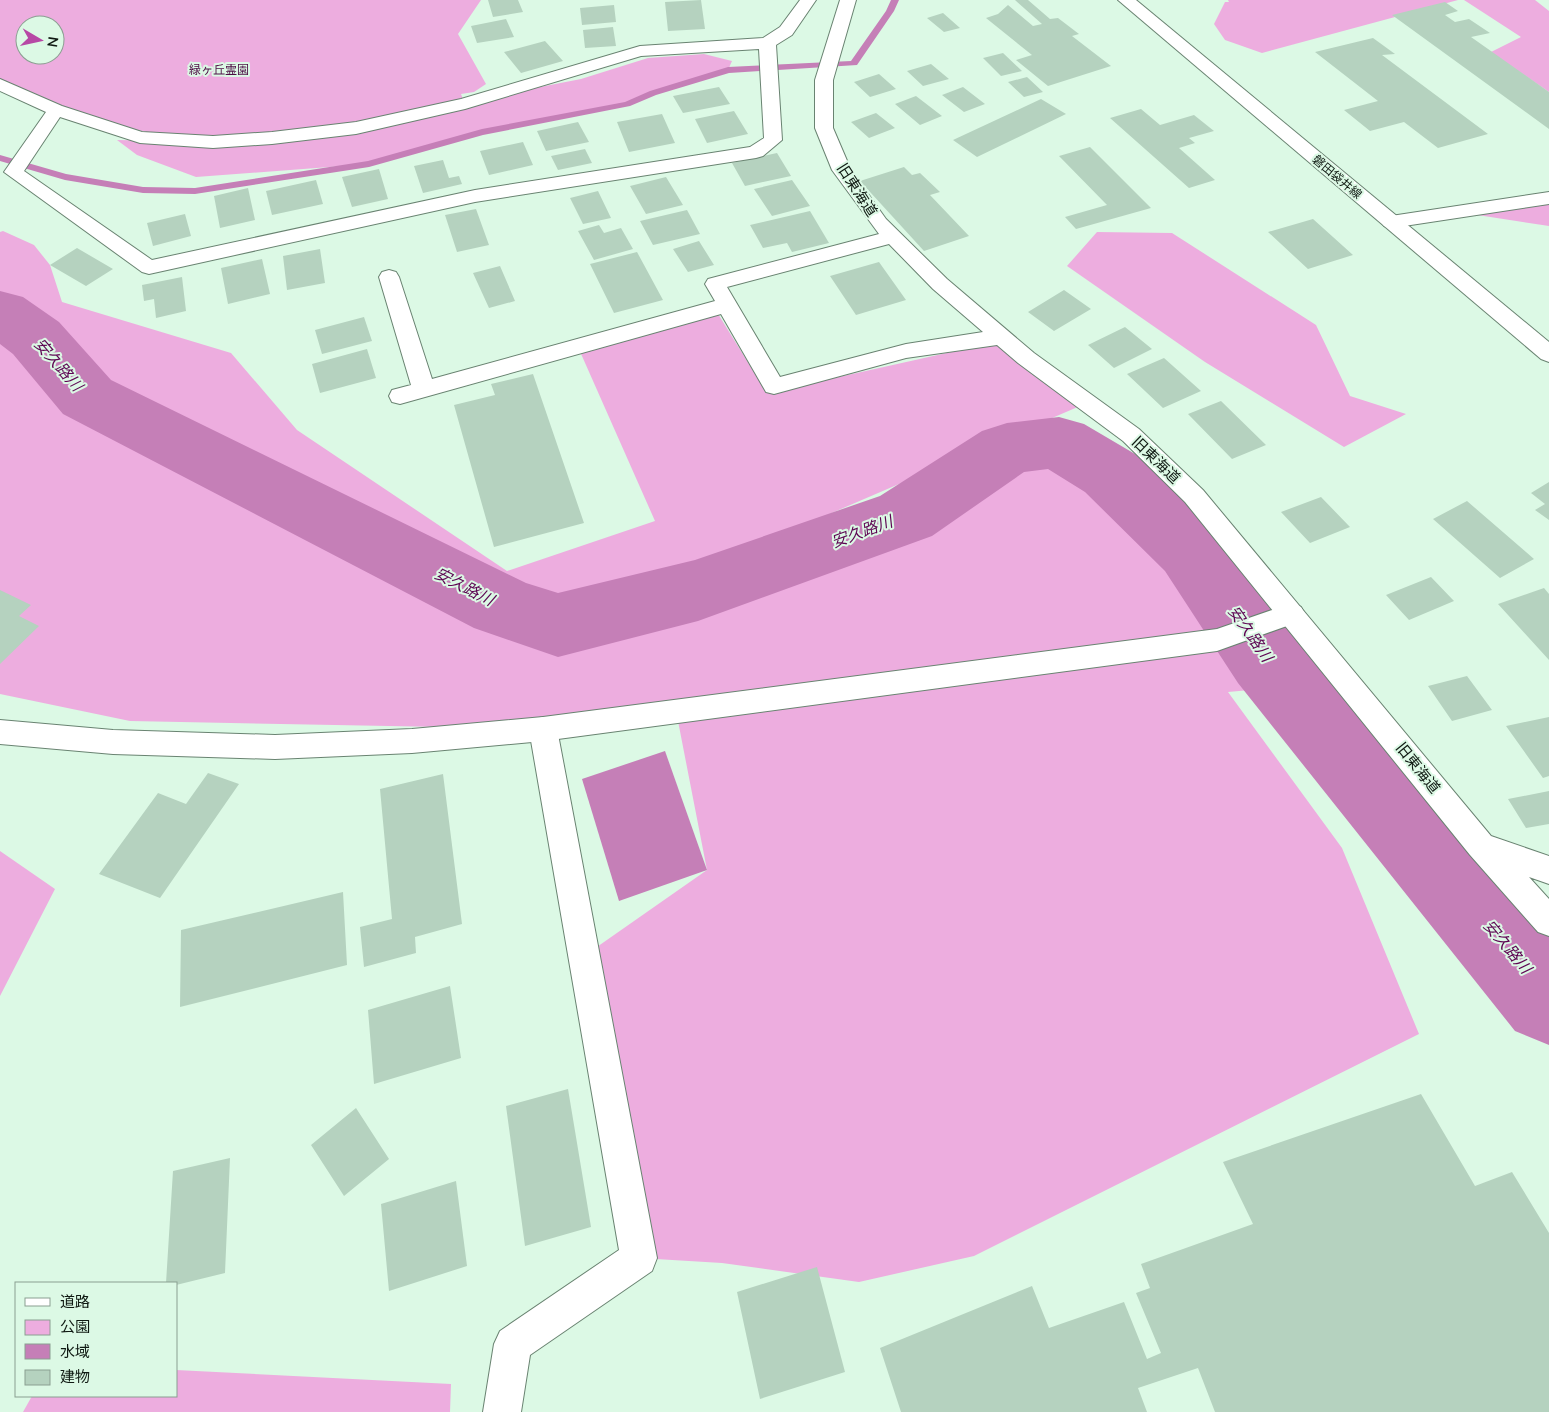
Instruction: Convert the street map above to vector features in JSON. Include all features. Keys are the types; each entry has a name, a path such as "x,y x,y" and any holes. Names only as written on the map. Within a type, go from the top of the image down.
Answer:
{"street":[{"path":"0,84 56,110 140,137 213,142 272,138 356,128 464,104 640,51 767,43 786,31 808,0"},
{"name":"旧東海道","path":"848,0 824,80 824,128 842,170 878,223 940,284 1001,336 1131,435 1194,496 1480,845 1549,922"},
{"name":"磐田袋井線","path":"1126,0 1549,354"},
{"path":"56,110 14,172 149,267 475,196 756,152 773,140 767,43"},
{"path":"1391,222 1549,198"},
{"path":"892,237 714,284 774,386 906,351 1001,336"},
{"path":"389,277 424,390"},
{"path":"400,396 727,305"},
{"path":"0,732 113,742 275,747 412,741 543,728 1218,640 1292,614"},
{"path":"502,1412 513,1344 638,1258 543,728"},
{"path":"1480,845 1549,870"}],"green space":[{"name":"緑ヶ丘霊園","path":"0,0 481,0 458,34 486,84 474,92 461,94 464,102 581,79 648,58 704,54 732,61 728,70 627,104 482,132 369,164 196,177 137,155 117,140 215,142 151,133 75,116 0,81"},
{"path":"1228,0 1458,0 1262,53 1225,40 1214,24 1225,2 1229,2"},
{"path":"1464,0 1535,0 1549,11 1549,92 1491,52 1521,37"},
{"path":"1549,198 1549,226 1458,212"},
{"path":"3,231 34,245 50,265 62,302 231,353 297,430 507,571 655,521 578,347 715,309 767,393 1005,340 1087,403 776,537 1007,449 1089,461 1208,574 1250,690 1228,692 1342,848 1419,1034 974,1256 859,1282 722,1263 639,1258 584,956 707,870 678,721 543,729 130,721 0,694 0,232"},
{"path":"1097,232 1172,233 1316,325 1350,396 1406,414 1344,447 1205,362 1067,266"},
{"path":"0,851 55,889 0,996"},
{"path":"178,1370 451,1384 450,1412 23,1412 31,1397 178,1397"}],"water":[{"path":"665,751 707,870 619,901 582,779"}],"building":[{"path":"488,0 518,0 523,12 493,17"},
{"path":"701,0 705,29 668,31 665,2"},
{"path":"1015,0 1028,0 1050,19 1058,18 1079,34 1072,36 1111,66 1048,86 1016,60 1032,55 986,18 998,14 1008,5 1033,26 1042,24"},
{"path":"1445,2 1458,11 1445,15 1455,22 1469,19 1490,33 1471,37 1549,92 1549,129 1392,15"},
{"path":"614,5 616,22 582,25 580,8"},
{"path":"943,13 960,28 944,32 927,18"},
{"path":"506,19 514,37 477,43 471,26"},
{"path":"613,27 616,46 585,48 583,30"},
{"path":"1373,38 1395,54 1382,55 1488,134 1438,148 1404,122 1370,131 1344,110 1378,101 1315,52"},
{"path":"545,41 563,61 521,73 504,52"},
{"path":"1003,53 1022,71 1001,76 983,58"},
{"path":"931,64 949,79 923,86 907,71"},
{"path":"879,74 896,89 870,97 854,82"},
{"path":"1027,77 1043,92 1024,97 1008,82"},
{"path":"719,87 730,104 683,113 673,96"},
{"path":"963,87 985,104 964,112 942,95"},
{"path":"916,96 942,116 920,125 895,104"},
{"path":"1041,99 1066,114 977,157 953,140"},
{"path":"1141,109 1160,125 1194,115 1214,131 1189,138 1195,143 1179,148 1215,180 1189,188 1110,118"},
{"path":"734,111 748,134 707,143 695,119"},
{"path":"876,113 895,128 869,138 851,122"},
{"path":"662,114 675,143 629,152 617,122"},
{"path":"578,122 589,142 546,151 537,131"},
{"path":"523,142 533,165 489,175 480,151"},
{"path":"1090,147 1151,208 1076,229 1065,217 1107,205 1059,156"},
{"path":"585,149 592,163 558,170 551,156"},
{"path":"777,153 791,176 745,186 732,163"},
{"path":"443,160 449,178 459,176 462,184 423,193 414,166"},
{"path":"904,167 912,175 920,173 940,192 930,195 969,236 924,251 860,181"},
{"path":"379,169 388,199 352,207 342,177"},
{"path":"666,177 683,205 646,214 630,186"},
{"path":"316,180 323,204 272,215 266,191"},
{"path":"792,180 810,206 772,216 754,189"},
{"path":"248,188 255,220 220,228 214,196"},
{"path":"598,191 611,218 583,224 570,198"},
{"path":"476,209 489,245 457,252 445,215"},
{"path":"687,210 700,234 653,245 640,221"},
{"path":"810,211 829,243 792,252 787,243 763,248 750,225"},
{"path":"185,214 191,236 153,246 147,223"},
{"path":"1313,219 1353,255 1308,269 1268,232"},
{"path":"599,225 604,233 621,228 633,249 594,260 578,231"},
{"path":"699,241 714,265 688,272 673,249"},
{"path":"77,248 113,269 86,286 50,265"},
{"path":"320,249 325,283 287,290 283,256"},
{"path":"637,252 663,300 614,313 590,264"},
{"path":"262,259 270,294 228,304 221,268"},
{"path":"879,262 906,300 856,315 830,276"},
{"path":"500,266 515,301 489,308 473,273"},
{"path":"182,277 186,311 156,318 154,299 144,301 142,285"},
{"path":"1064,290 1091,309 1054,331 1028,312"},
{"path":"364,317 372,341 322,354 315,330"},
{"path":"1125,327 1152,349 1114,368 1088,345"},
{"path":"367,349 376,378 320,393 312,364"},
{"path":"1164,358 1201,391 1163,408 1127,374"},
{"path":"533,374 584,523 494,547 454,405 495,395 491,384"},
{"path":"1221,401 1266,445 1232,459 1188,414"},
{"path":"1549,482 1549,520 1535,510 1545,504 1531,493"},
{"path":"1321,497 1350,527 1310,543 1281,512"},
{"path":"1467,501 1534,559 1500,578 1433,519"},
{"path":"1431,577 1454,601 1409,620 1386,595"},
{"path":"1544,588 1549,594 1549,660 1498,604"},
{"path":"0,590 31,605 19,616 39,626 0,664"},
{"path":"1467,676 1492,710 1452,721 1428,686"},
{"path":"1549,717 1549,776 1543,778 1506,726"},
{"path":"208,773 239,784 160,898 99,874 158,793 186,804"},
{"path":"443,774 462,924 415,937 416,953 364,967 360,927 392,919 380,789"},
{"path":"1549,791 1549,824 1526,828 1508,799"},
{"path":"343,892 347,965 180,1007 181,930"},
{"path":"450,986 461,1058 374,1084 368,1010"},
{"path":"568,1089 591,1227 525,1246 506,1106"},
{"path":"1421,1094 1475,1186 1512,1172 1549,1233 1549,1412 1215,1412 1198,1368 1138,1388 1147,1412 901,1412 880,1348 1032,1286 1049,1328 1124,1302 1147,1359 1161,1353 1136,1293 1150,1288 1141,1264 1253,1224 1223,1162"},
{"path":"356,1108 389,1159 344,1196 311,1145"},
{"path":"230,1158 225,1273 178,1285 178,1282 166,1282 173,1171"},
{"path":"456,1181 467,1266 389,1291 381,1204"},
{"path":"817,1267 845,1372 760,1399 737,1292"}],"waterway":[{"path":"0,158 65,177 143,190 195,191 369,164 482,132 627,104 653,93 728,70 854,63 890,11 895,0"},
{"name":"安久路川","path":"0,312 36,338 87,397 501,606 558,625 698,590 906,516 1007,449 1059,442 1110,473 1192,550 1266,659 1549,997"}]}
